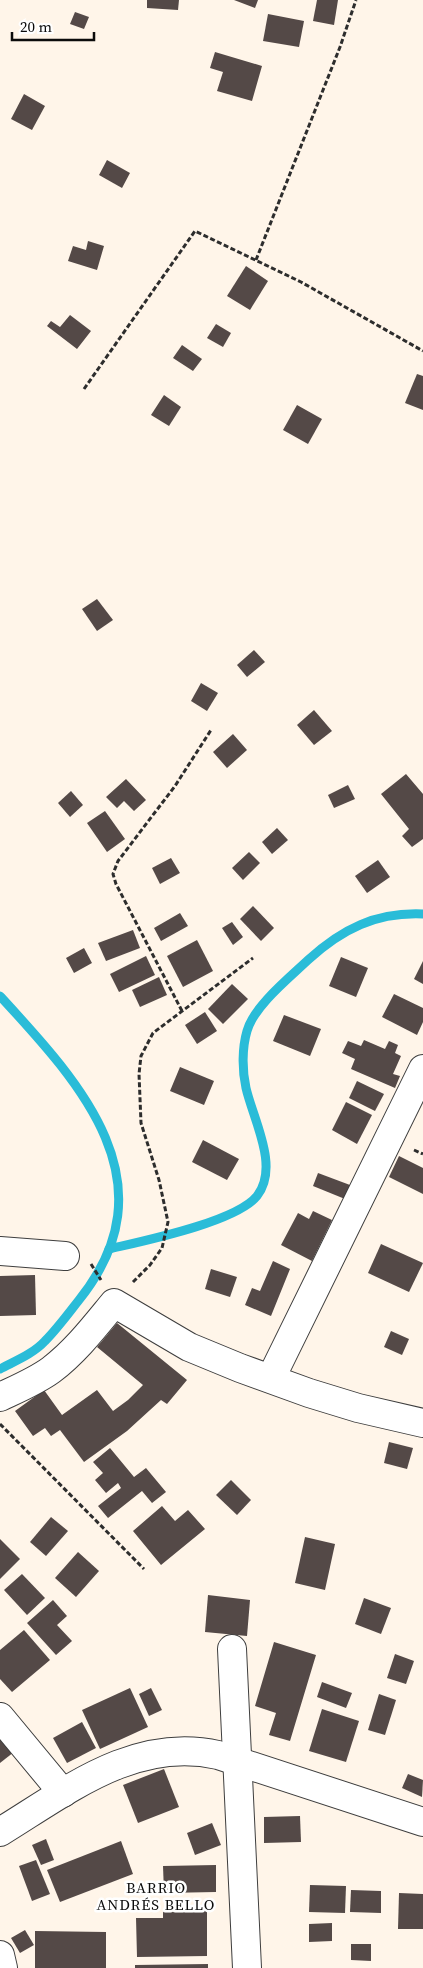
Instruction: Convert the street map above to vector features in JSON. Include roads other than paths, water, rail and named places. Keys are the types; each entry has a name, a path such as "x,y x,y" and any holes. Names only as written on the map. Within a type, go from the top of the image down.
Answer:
{"street":[{"path":"271,1378 423,1069"},
{"path":"0,1251 65,1256"},
{"path":"0,1397 50,1371 71,1354 114,1303 189,1347 240,1368 309,1393 358,1408 423,1423"},
{"path":"232,1649 247,1968"},
{"path":"0,1717 63,1793"},
{"path":"0,1832 91,1776 130,1759 175,1750 198,1750 237,1760 423,1822"},
{"path":"0,1956 3,1968"}],"waterway":[{"path":"109,1249 165,1236 210,1222 230,1214 257,1196 263,1184 266,1171 263,1143 246,1088 244,1074 244,1045 251,1022 264,1002 308,960 334,939 347,931 375,920 390,916 423,914"},
{"path":"0,996 60,1064 85,1100 105,1137 117,1176 118,1216 106,1257 79,1300 40,1346 24,1357 0,1369"}],"district":[{"name":"BARRIO ANDRÉS BELLO","path":"156,1896"}]}
